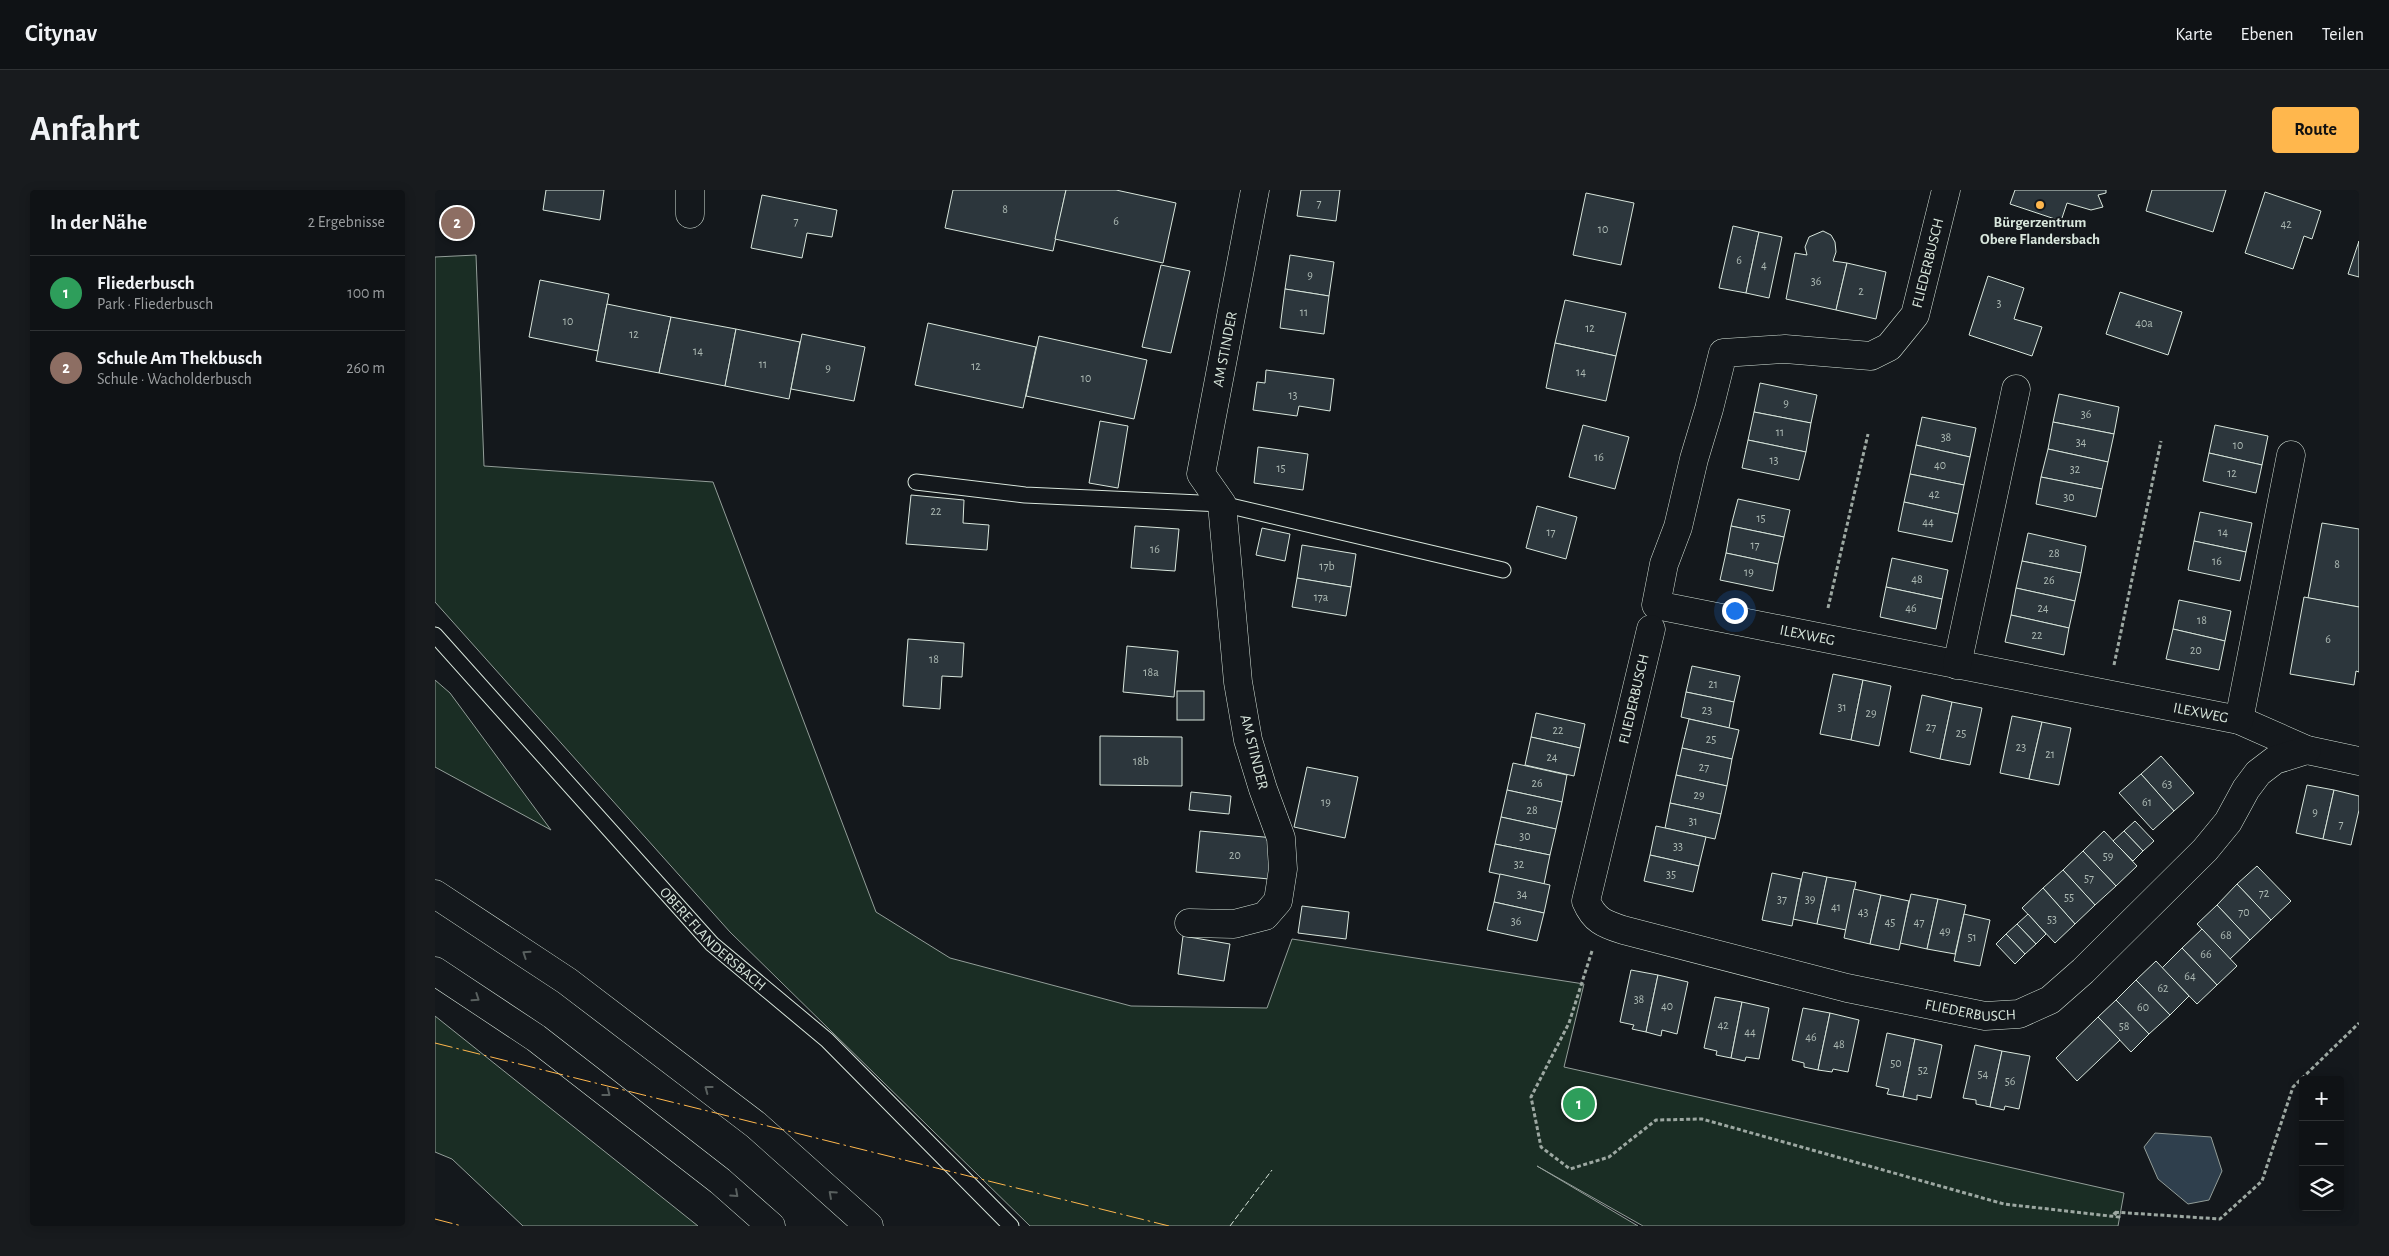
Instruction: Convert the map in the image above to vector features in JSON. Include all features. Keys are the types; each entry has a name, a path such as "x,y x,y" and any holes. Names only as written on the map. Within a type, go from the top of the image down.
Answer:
{"main road":[{"name":"AM STINDER","path":"1189,923 1234,924 1265,916 1277,900 1283,869 1281,838 1248,740 1238,682 1222,504 1201,474 1255,190"},
{"name":"FLIEDERBUSCH","path":"1946,190 1915,315 1889,347 1871,356 1785,349 1723,353 1694,459 1678,527 1664,564 1586,901 1591,914 1603,924 1847,988 1985,1016 2019,1014 2050,1000 2083,972 2205,850 2228,822 2258,773 2275,760 2307,750"},
{"path":"1957,665 2017,389"},
{"name":"ILEXWEG","path":"2239,720 2291,455"},
{"name":"ILEXWEG","path":"1653,617 1821,638 2239,720 2307,750 2359,761"},
{"path":"435,894 551,970 756,1125 869,1226"},
{"path":"435,971 536,1038 720,1181 771,1226"}],"lane":[{"path":"916,482 1025,495 1222,504 1503,570"},
{"name":"OBERE FLANDERSBACH","path":"435,635 712,944 827,1040 1011,1226"}],"path":[{"path":"1821,638 1868,434"},
{"path":"2108,695 2161,441"},
{"path":"1603,924 1585,968 1569,1023 1531,1097 1541,1147 1570,1169 1609,1157 1656,1120 1702,1119 2005,1204 2119,1217 2113,1212 2220,1219 2262,1181 2293,1087 2359,1023"},
{"path":"2220,1219 2220,1226"}],"green space":[{"path":"476,255 484,466 713,482 876,912 950,958 1131,1006 1267,1008 1292,939 1584,984 1564,1067 2124,1193 2118,1226 1643,1226 1537,1166 1638,1226 1030,1226 730,932 435,602 435,257"},
{"path":"435,680 450,693 551,830 435,767"},
{"path":"435,1016 698,1226 523,1226 452,1159 435,1152"}],"water":[{"path":"2155,1133 2211,1137 2222,1171 2209,1200 2188,1204 2158,1179 2144,1147"}],"building":[{"path":"546,190 604,190 600,220 543,210"},
{"path":"953,190 1066,190 1053,251 945,228"},
{"path":"1066,190 1116,190 1176,203 1163,263 1055,239"},
{"path":"1301,190 1340,190 1336,221 1297,216"},
{"name":"Bürgerzentrum Obere Flandersbach","path":"2015,190 2106,190 2106,193 2098,195 2103,207 2091,210 2067,203 2061,221 2010,204"},
{"path":"2152,190 2226,190 2213,232 2146,211"},
{"path":"2265,192 2321,211 2312,239 2304,236 2293,269 2245,253"},
{"path":"1586,193 1634,203 1621,265 1573,255"},
{"path":"762,195 837,210 832,237 807,233 802,258 751,248"},
{"path":"1733,226 1759,232 1746,293 1719,288"},
{"path":"1823,231 1831,235 1835,242 1836,252 1833,261 1847,263 1836,310 1786,299 1795,253 1807,255 1805,247 1809,237"},
{"path":"1759,232 1782,237 1769,298 1746,293"},
{"path":"2359,241 2359,277 2348,274"},
{"path":"1290,255 1334,262 1329,296 1285,289"},
{"path":"1847,263 1886,272 1876,319 1836,310"},
{"path":"1161,265 1190,271 1171,353 1142,347"},
{"path":"1988,276 2024,288 2014,319 2042,327 2032,356 1969,335"},
{"path":"540,280 609,294 598,351 529,337"},
{"path":"1285,289 1329,296 1324,334 1280,328"},
{"path":"2120,292 2182,312 2168,355 2106,334"},
{"path":"1565,300 1626,313 1616,356 1555,343"},
{"path":"607,304 671,317 659,373 596,361"},
{"path":"671,317 736,329 725,386 659,373"},
{"path":"928,323 1036,347 1023,408 915,385"},
{"path":"736,329 800,342 789,399 725,386"},
{"path":"802,334 865,347 854,401 791,389"},
{"path":"1039,336 1147,360 1134,419 1026,396"},
{"path":"1555,343 1616,356 1606,401 1546,388"},
{"path":"1266,370 1334,379 1330,411 1299,406 1297,416 1253,410 1257,382 1265,383"},
{"path":"1760,383 1817,395 1811,423 1754,412"},
{"path":"2059,394 2119,407 2114,434 2053,422"},
{"path":"1754,412 1811,423 1806,452 1748,440"},
{"path":"1922,417 1976,428 1970,457 1916,445"},
{"path":"1100,421 1128,426 1118,488 1089,483"},
{"path":"2053,422 2114,434 2108,462 2048,449"},
{"path":"1583,425 1629,437 1615,489 1569,477"},
{"path":"2215,425 2268,436 2262,465 2209,453"},
{"path":"1748,440 1806,452 1799,480 1742,468"},
{"path":"1916,445 1970,457 1964,485 1910,474"},
{"path":"1258,447 1308,454 1303,490 1254,483"},
{"path":"2048,449 2108,462 2102,489 2041,477"},
{"path":"2209,453 2262,465 2256,493 2203,481"},
{"path":"1910,474 1964,485 1958,514 1904,502"},
{"path":"2041,477 2102,489 2096,517 2036,504"},
{"path":"911,495 964,500 963,523 989,525 987,550 906,544"},
{"path":"1738,499 1790,510 1784,537 1731,526"},
{"path":"1904,502 1958,514 1952,542 1898,531"},
{"path":"1537,506 1577,517 1566,559 1526,548"},
{"path":"2200,512 2252,523 2246,552 2194,541"},
{"path":"2322,523 2359,529 2359,607 2308,598"},
{"path":"1135,526 1179,529 1175,571 1131,568"},
{"path":"1731,526 1784,537 1778,564 1726,553"},
{"path":"1262,528 1290,534 1285,561 1256,555"},
{"path":"2028,533 2086,546 2081,573 2022,561"},
{"path":"2194,541 2246,552 2240,581 2188,570"},
{"path":"1302,545 1356,554 1351,587 1297,578"},
{"path":"1726,553 1778,564 1773,591 1720,580"},
{"path":"1892,558 1948,570 1942,599 1886,587"},
{"path":"2022,561 2081,573 2075,601 2016,588"},
{"path":"1297,578 1351,587 1346,616 1292,607"},
{"path":"1886,587 1942,599 1936,629 1880,617"},
{"path":"2016,588 2075,601 2069,628 2011,615"},
{"path":"2304,597 2359,607 2359,672 2356,671 2354,685 2290,674"},
{"path":"2179,600 2231,611 2225,641 2173,629"},
{"path":"2011,615 2069,628 2064,655 2005,642"},
{"path":"2173,629 2225,641 2219,670 2166,659"},
{"path":"908,639 964,643 962,677 942,676 940,709 903,706"},
{"path":"1127,646 1178,651 1174,697 1123,692"},
{"path":"1692,666 1740,676 1734,702 1686,692"},
{"path":"1833,674 1863,680 1851,740 1820,734"},
{"path":"1863,680 1891,686 1879,746 1851,740"},
{"path":"1177,691 1204,691 1204,720 1177,720"},
{"path":"1686,692 1734,702 1729,728 1681,717"},
{"path":"1922,695 1952,702 1940,759 1910,752"},
{"path":"1952,702 1982,708 1970,765 1940,759"},
{"path":"1536,713 1585,724 1580,748 1531,737"},
{"path":"2012,716 2042,722 2029,779 2000,773"},
{"path":"1689,719 1739,730 1732,759 1682,748"},
{"path":"2042,722 2071,728 2059,785 2029,779"},
{"path":"1100,736 1182,737 1182,786 1100,785"},
{"path":"1531,737 1580,748 1574,776 1525,765"},
{"path":"1682,748 1732,759 1727,786 1676,775"},
{"path":"2161,756 2194,793 2174,811 2141,774"},
{"path":"1513,763 1567,775 1562,802 1507,790"},
{"path":"1307,767 1358,777 1345,838 1294,827"},
{"path":"2141,774 2174,811 2153,830 2119,793"},
{"path":"1676,775 1727,786 1721,814 1670,803"},
{"path":"2307,785 2334,790 2323,839 2296,833"},
{"path":"1507,790 1562,802 1556,829 1501,817"},
{"path":"2334,790 2359,796 2359,810 2351,845 2323,839"},
{"path":"1191,792 1231,796 1229,814 1189,810"},
{"path":"1670,803 1721,814 1715,839 1665,828"},
{"path":"1501,817 1556,829 1550,855 1495,844"},
{"path":"2135,821 2154,841 2143,851 2124,831"},
{"path":"1656,826 1706,837 1699,866 1650,855"},
{"path":"1200,831 1274,838 1269,879 1196,872"},
{"path":"2104,831 2137,866 2116,886 2083,851"},
{"path":"2124,831 2143,851 2133,861 2113,841"},
{"path":"1495,844 1550,855 1544,884 1489,872"},
{"path":"2083,851 2116,886 2095,905 2063,870"},
{"path":"1650,855 1699,866 1693,892 1644,881"},
{"path":"2257,866 2291,901 2271,920 2237,884"},
{"path":"2063,870 2095,905 2075,924 2043,888"},
{"path":"1803,872 1827,877 1817,924 1793,919"},
{"path":"1772,873 1801,879 1792,926 1762,920"},
{"path":"1500,874 1550,885 1544,913 1494,902"},
{"path":"1827,877 1856,882 1846,930 1817,924"},
{"path":"2237,884 2271,920 2250,940 2217,905"},
{"path":"2043,888 2075,924 2055,943 2022,908"},
{"path":"1854,889 1881,895 1870,944 1844,938"},
{"path":"1911,894 1938,899 1927,949 1900,943"},
{"path":"1881,895 1909,901 1899,950 1870,944"},
{"path":"1938,899 1966,905 1955,954 1927,949"},
{"path":"1494,902 1544,913 1537,941 1487,930"},
{"path":"2217,905 2250,940 2230,959 2197,924"},
{"path":"1302,906 1349,912 1346,939 1298,933"},
{"path":"1964,914 1990,920 1980,966 1954,961"},
{"path":"2028,914 2046,934 2036,944 2017,924"},
{"path":"2017,924 2036,944 2025,954 2006,934"},
{"path":"2202,929 2237,966 2217,985 2182,948"},
{"path":"2006,934 2025,954 2015,964 1996,944"},
{"path":"1183,936 1230,944 1224,981 1178,974"},
{"path":"2182,948 2217,985 2197,1004 2162,968"},
{"path":"2156,961 2189,996 2170,1015 2136,980"},
{"path":"1631,970 1658,975 1646,1032 1632,1029 1634,1025 1620,1022"},
{"path":"1658,975 1688,982 1677,1034 1662,1030 1661,1036 1646,1032"},
{"path":"2136,980 2170,1015 2149,1034 2116,1000"},
{"path":"1715,997 1742,1002 1731,1058 1716,1055 1717,1051 1704,1048"},
{"path":"2116,1000 2149,1034 2131,1052 2098,1017"},
{"path":"1742,1002 1769,1008 1759,1059 1746,1057 1745,1061 1731,1058"},
{"path":"1803,1008 1830,1013 1818,1070 1804,1067 1804,1063 1792,1060"},
{"path":"1830,1013 1859,1020 1848,1072 1833,1069 1832,1072 1818,1070"},
{"path":"2098,1017 2120,1040 2077,1081 2056,1058"},
{"path":"1887,1033 1915,1039 1903,1097 1887,1094 1889,1089 1876,1086"},
{"path":"1915,1039 1942,1045 1931,1098 1917,1095 1917,1100 1903,1097"},
{"path":"1975,1045 2002,1051 1990,1107 1976,1104 1976,1100 1963,1098"},
{"path":"2002,1051 2030,1056 2019,1109 2005,1106 2004,1110 1990,1107"}],"fence":[{"path":"1230,1226 1272,1170"}],"power":[{"path":"435,1043 1169,1226"},
{"path":"435,1219 462,1226"}],"place":[{"name":"Bürgerzentrum Obere Flandersbach","path":"2040,205"},
{"name":"Schule Am Thekbusch","path":"457,223"},
{"name":"Fliederbusch","path":"1579,1104"}]}
